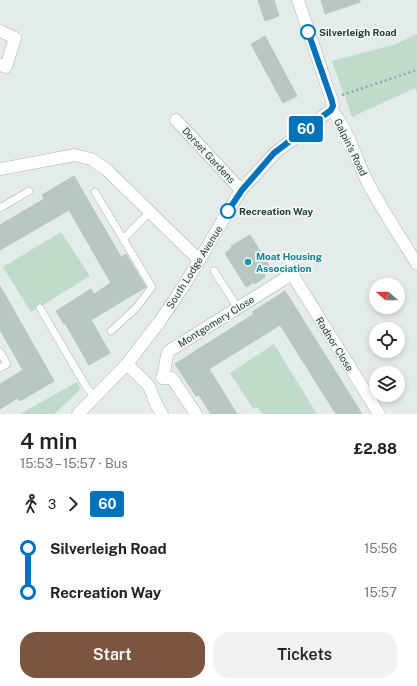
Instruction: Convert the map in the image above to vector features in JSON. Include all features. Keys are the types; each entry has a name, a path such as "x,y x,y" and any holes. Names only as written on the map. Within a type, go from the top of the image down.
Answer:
{"street":[{"name":"Galpin's Road","path":"298,0 332,101 333,106 331,110 338,117 361,168 380,204 417,264"},
{"path":"0,31 15,38 6,67 0,65"},
{"name":"South Lodge Avenue","path":"78,414 127,364 167,311 242,190 274,153 331,110"},
{"name":"Dorset Gardens","path":"176,120 242,190"},
{"path":"0,169 68,156 83,156 98,163 107,170 199,260"},
{"name":"Montgomery Close","path":"162,378 169,351 292,274"},
{"name":"Radnor Close","path":"292,274 379,414"},
{"path":"127,364 149,386 156,404 162,414"},
{"path":"149,386 162,378 172,378 196,414"}],"lane":[{"path":"0,208 29,191"},
{"path":"95,192 152,286 136,308 111,331"},
{"path":"123,238 150,212"},
{"path":"289,258 292,274"},
{"path":"214,271 238,308"},
{"path":"40,308 87,388 95,396"},
{"path":"0,352 7,364 0,368"}],"path":[{"path":"342,95 417,70"}],"green space":[{"path":"417,34 417,93 415,88 352,117 332,61 396,44"},
{"path":"61,232 90,276 31,312 3,267"},
{"path":"274,344 317,414 262,414 257,407 253,409 230,373"},
{"path":"77,382 81,389 54,414 20,414"}],"building":[{"path":"258,0 274,0 279,16 265,21"},
{"path":"321,0 360,0 360,2 325,14"},
{"path":"265,36 297,96 283,103 251,44"},
{"path":"74,176 121,257 126,254 146,287 91,320 110,353 89,365 65,323 64,324 56,311 91,289 94,294 111,283 69,210 0,250 0,225 44,199 42,195"},
{"name":"Moat Housing Association","path":"250,235 272,270 264,275 265,277 255,284 254,282 246,287 225,253 232,248 231,246"},
{"path":"0,286 54,381 20,401 18,398 0,409 0,384 23,370 0,330"},
{"path":"285,291 362,414 336,414 280,325 209,369 237,414 211,414 199,395 196,396 175,364 254,314 252,312"}],"bus line":[{"name":"60","path":"228,211 242,190 274,153 327,114 333,106 308,32"}],"place":[{"name":"Silverleigh Road","path":"308,32"},
{"name":"Recreation Way","path":"228,211"},
{"name":"Moat Housing Association","path":"248,262"}]}
